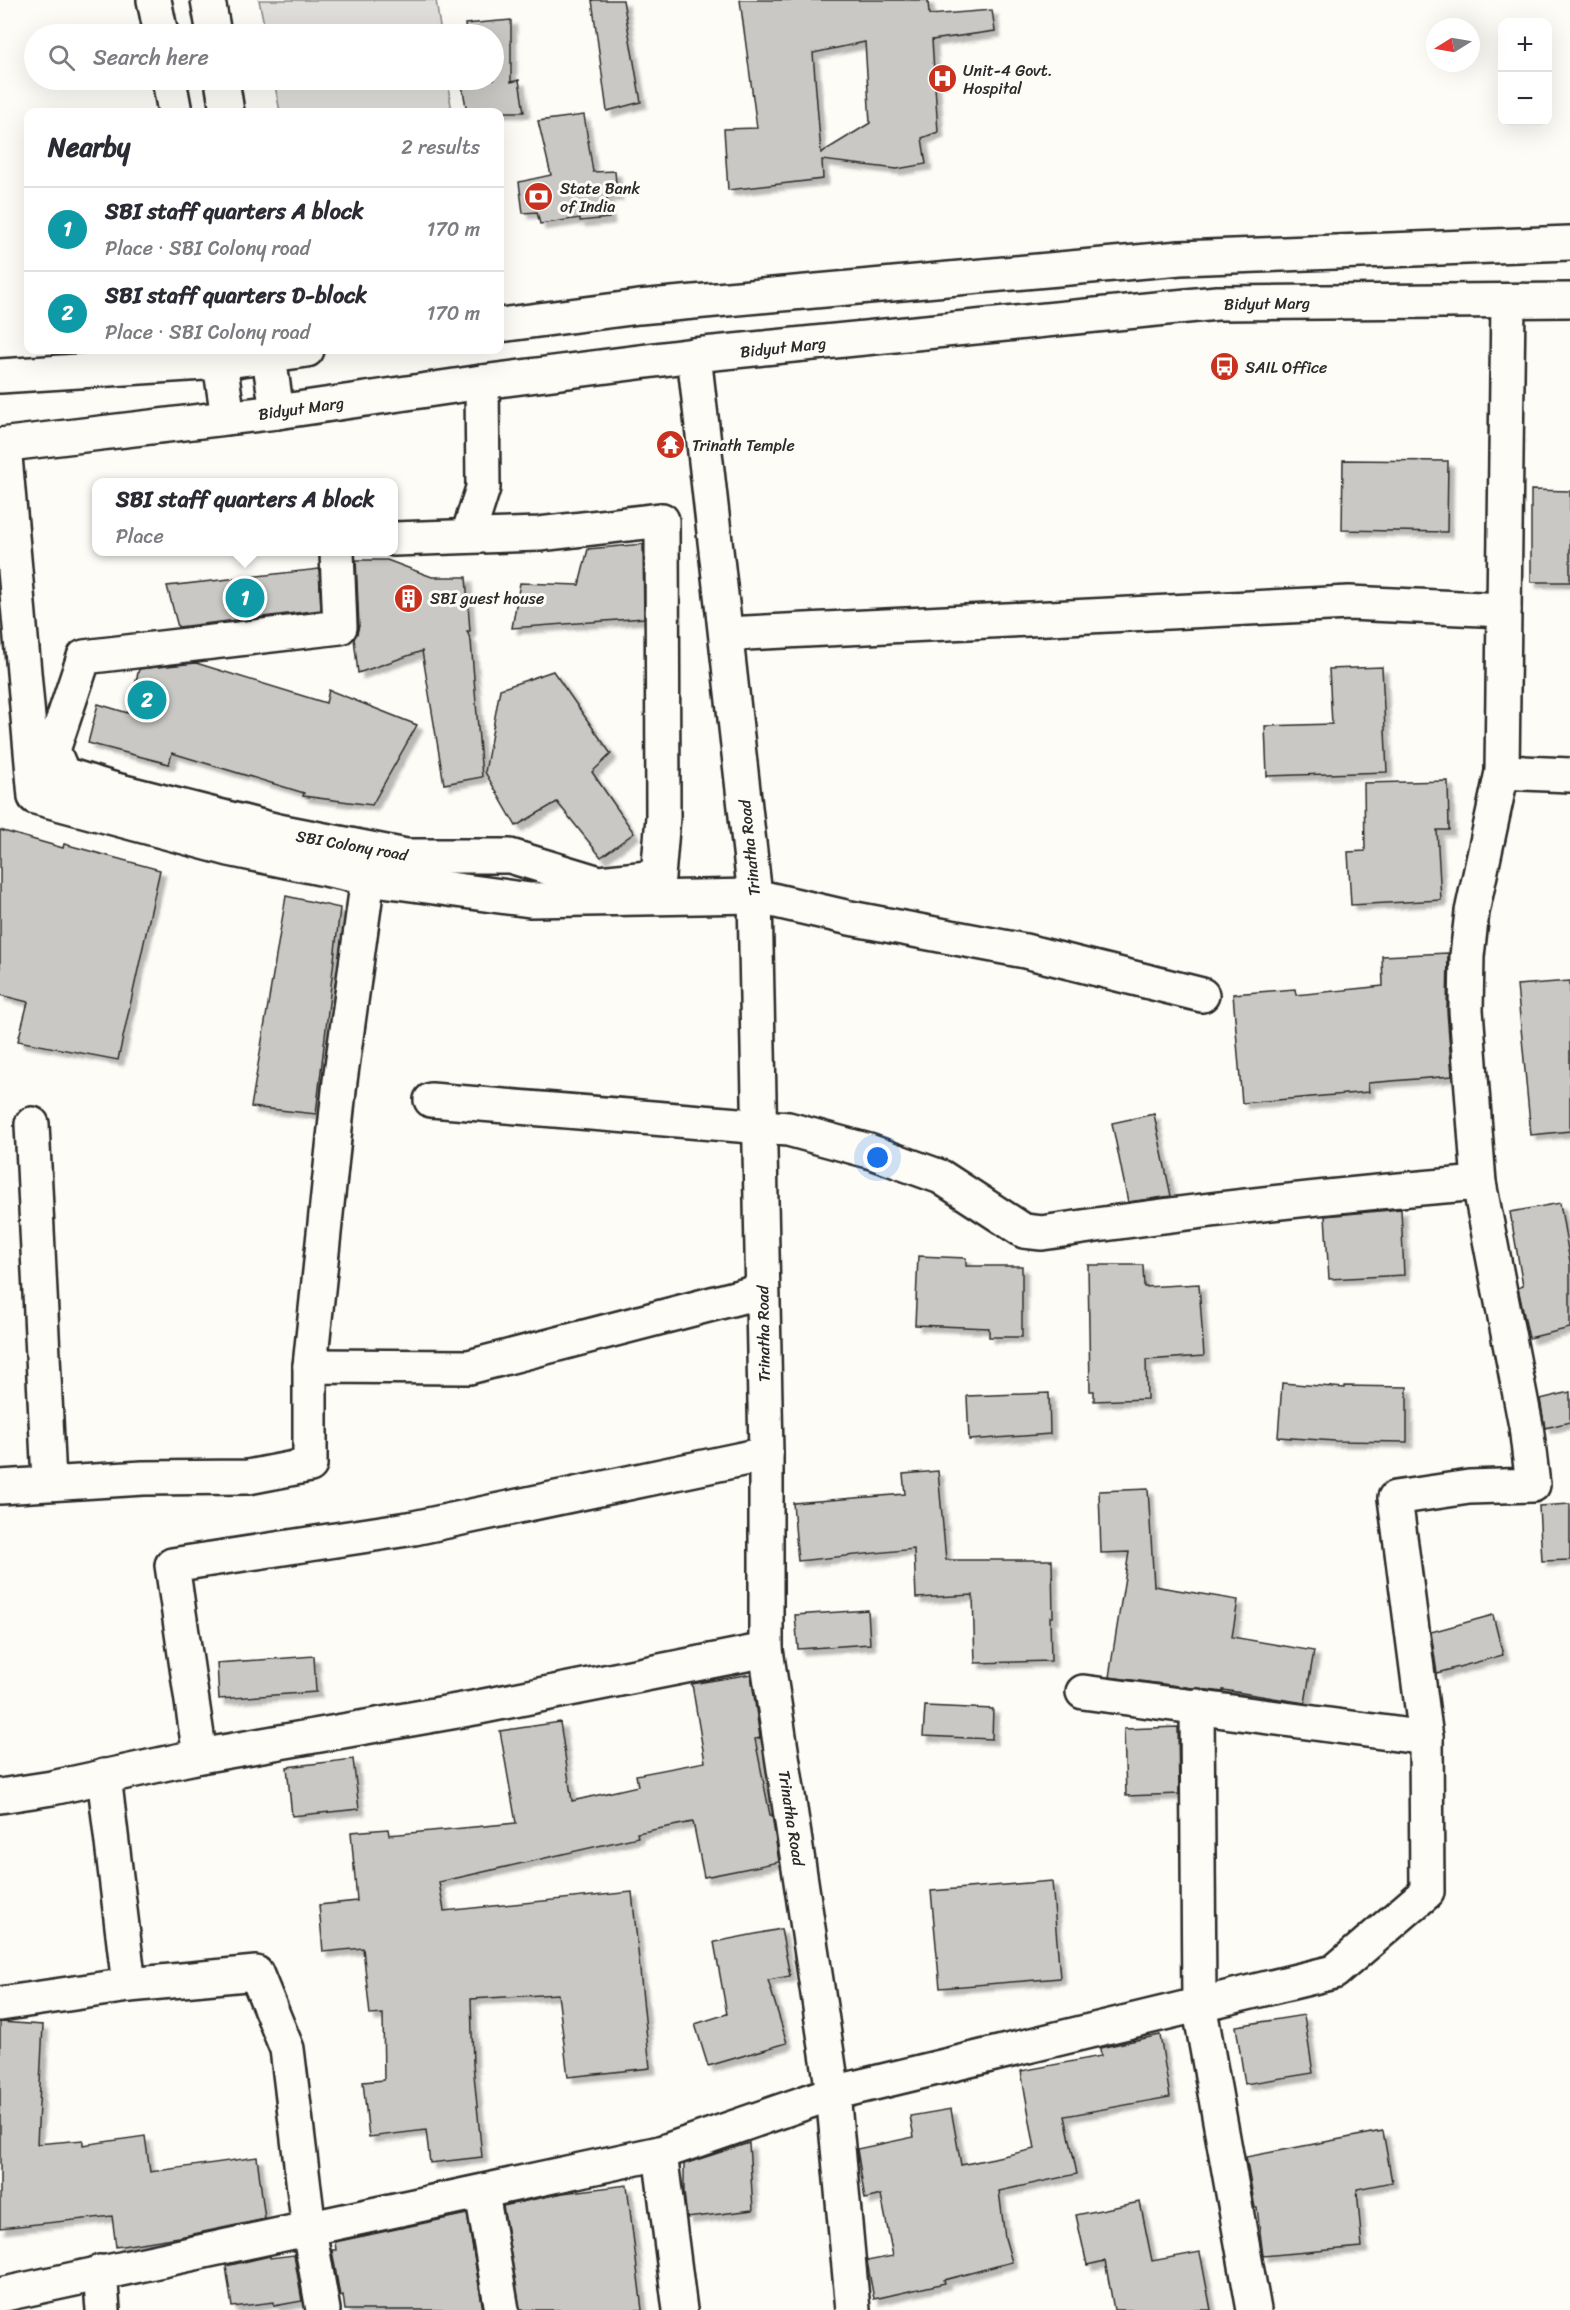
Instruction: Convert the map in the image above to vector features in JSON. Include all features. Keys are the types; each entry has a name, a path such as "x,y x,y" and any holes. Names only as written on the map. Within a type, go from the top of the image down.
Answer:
{"street":[{"path":"154,0 159,24"},
{"path":"208,0 212,24"},
{"path":"171,90 174,108"},
{"path":"224,90 226,108"},
{"path":"504,324 639,307 1180,258 1570,243"},
{"name":"Bidyut Marg","path":"2,445 277,412 482,382 694,356 1217,303 1570,300"},
{"path":"0,2295 660,2153 833,2093 1334,1972 1427,1892 1426,1738 1395,1498 1468,1487 1533,1485 1526,1426 1479,1183 1466,1010 1467,956 1472,912 1502,772 1508,301"},
{"path":"0,376 244,354"},
{"path":"268,354 277,412"},
{"path":"219,356 228,417"},
{"name":"Trinatha Road","path":"694,356 755,896 766,1454 766,1650 833,2093 853,2310"},
{"path":"468,535 483,488 482,382"},
{"path":"2,445 35,797 228,849 368,878 530,900 755,896 850,918 1024,951 1202,995"},
{"name":"SBI Colony road","path":"337,556 340,627 84,657 53,750 63,774 112,789 278,831 406,856 510,856 599,883 658,877 663,816 662,520 539,534 398,539"},
{"path":"726,633 1349,603 1504,610"},
{"path":"1502,772 1570,775"},
{"path":"0,1487 49,1482 143,1478 248,1478 310,1465 310,1366 340,1081 368,878"},
{"path":"431,1100 788,1129 869,1151 941,1177 1024,1231 1042,1233 1186,1212 1336,1195 1479,1183"},
{"path":"32,1124 49,1482"},
{"path":"310,1366 470,1367 762,1291"},
{"path":"200,1756 172,1565 414,1528 766,1454"},
{"path":"0,1796 200,1756 474,1708 766,1650"},
{"path":"1083,1692 1426,1738"},
{"path":"1197,1706 1199,2004 1254,2310"},
{"path":"104,1776 129,1985"},
{"path":"0,2004 129,1985 256,1973 286,2049 309,2229 322,2310"},
{"path":"660,2153 681,2310"},
{"path":"482,2193 502,2310"},
{"path":"100,2272 103,2310"}],"shaded area":[{"path":"259,0 436,0 440,24 264,24"},
{"path":"276,90 449,90 451,108 279,108"}],"building":[{"path":"592,0 623,0 641,102 607,111"},
{"path":"740,0 928,0 929,15 992,10 995,31 932,40 938,132 922,138 926,164 897,169 822,160 823,179 728,190 724,129 757,128","holes":["865,42 870,123 821,153 813,53"]},
{"path":"511,20 511,82 519,80 524,112 504,112 504,108 466,108 463,90 504,90 504,24 465,24"},
{"path":"584,115 593,172 615,171 617,195 607,196 609,218 580,221 580,218 540,224 537,212 523,213 519,182 551,175 538,121"},
{"path":"1343,460 1448,461 1447,532 1342,530"},
{"path":"1531,490 1570,491 1570,582 1531,582"},
{"path":"643,544 644,618 512,628 520,583 579,585 588,549"},
{"path":"356,560 387,560 432,577 466,577 470,631 467,631 471,641 482,777 444,784 422,651 358,673 354,638 359,626"},
{"path":"319,569 321,610 178,627 167,586"},
{"path":"196,663 326,703 329,690 417,725 372,805 303,796 304,793 172,753 169,764 88,743 98,704 128,713 139,669"},
{"path":"1382,667 1387,772 1267,776 1265,726 1332,724 1329,669"},
{"path":"553,671 611,754 592,772 634,833 601,857 557,802 516,826 485,772 500,689"},
{"path":"1448,781 1449,830 1437,830 1441,900 1351,905 1348,852 1365,851 1364,783"},
{"path":"0,830 63,848 64,844 160,870 118,1060 18,1041 28,1002 0,995"},
{"path":"286,896 340,908 316,1114 251,1107"},
{"path":"1448,953 1447,1011 1452,1076 1368,1083 1369,1092 1242,1103 1233,994 1295,989 1296,995 1383,986 1382,956"},
{"path":"1570,981 1570,1131 1531,1135 1517,985"},
{"path":"1154,1114 1171,1196 1128,1202 1112,1123"},
{"path":"1560,1203 1570,1262 1570,1328 1529,1338 1518,1288 1523,1286 1510,1212"},
{"path":"1401,1209 1404,1275 1329,1279 1325,1216"},
{"path":"918,1256 966,1258 966,1266 1022,1266 1022,1337 989,1337 989,1328 915,1325"},
{"path":"1088,1265 1143,1265 1144,1287 1199,1284 1204,1356 1146,1360 1147,1399 1094,1401 1094,1391 1090,1391"},
{"path":"1282,1383 1345,1388 1345,1386 1407,1387 1407,1442 1278,1437"},
{"path":"1570,1392 1570,1422 1545,1428 1540,1399"},
{"path":"1049,1393 1050,1434 969,1440 967,1396"},
{"path":"938,1471 946,1560 1052,1560 1051,1661 975,1663 973,1595 916,1598 914,1549 798,1561 793,1503 905,1494 903,1474"},
{"path":"1148,1489 1154,1586 1238,1600 1232,1637 1314,1651 1305,1703 1223,1690 1223,1692 1109,1677 1129,1552 1101,1553 1099,1491"},
{"path":"1570,1504 1570,1560 1542,1561 1539,1506"},
{"path":"868,1610 870,1644 798,1649 795,1615"},
{"path":"1493,1615 1503,1655 1437,1673 1431,1632"},
{"path":"314,1656 316,1692 219,1699 217,1663"},
{"path":"751,1674 760,1738 755,1739 770,1815 772,1815 779,1862 704,1877 693,1822 637,1833 638,1837 439,1882 444,1911 632,1892 650,2068 568,2077 558,1994 471,1999 473,2064 482,2157 430,2163 426,2130 369,2137 363,2082 384,2080 383,2014 370,2015 363,1948 323,1952 319,1905 357,1901 351,1832 388,1829 389,1835 516,1823 500,1731 560,1722 572,1801 638,1786 636,1775 705,1762 692,1684"},
{"path":"925,1706 993,1709 992,1739 923,1736"},
{"path":"1178,1727 1179,1794 1126,1796 1124,1729"},
{"path":"353,1759 359,1809 292,1816 287,1767"},
{"path":"1052,1881 1060,1978 940,1988 931,1891"},
{"path":"781,1929 790,1976 768,1980 787,2043 708,2066 695,2024 727,2014 714,1942"},
{"path":"1304,2015 1313,2073 1245,2084 1236,2026"},
{"path":"0,2022 43,2025 37,2144 83,2140 83,2145 145,2136 150,2172 257,2157 265,2219 179,2237 116,2247 112,2216 0,2228"},
{"path":"1160,2035 1170,2097 1065,2116 1077,2174 999,2191 1005,2238 1012,2262 944,2280 945,2283 874,2299 867,2261 893,2256 881,2195 865,2199 857,2149 914,2137 910,2116 951,2109 961,2165 1035,2149 1021,2071 1101,2056 1100,2048"},
{"path":"1383,2131 1392,2182 1357,2189 1362,2247 1263,2256 1257,2208 1255,2208 1246,2157"},
{"path":"749,2143 753,2210 687,2218 684,2164"},
{"path":"627,2185 642,2310 520,2310 503,2206 563,2193"},
{"path":"1140,2202 1152,2261 1200,2252 1211,2310 1114,2310 1105,2261 1087,2265 1076,2215"},
{"path":"467,2214 483,2310 345,2310 343,2295 340,2296 332,2250 336,2250 335,2242"},
{"path":"294,2255 302,2301 274,2306 274,2302 232,2307 226,2266 270,2256 270,2258"}],"place":[{"name":"Unit-4 Govt. Hospital","path":"942,79"},
{"name":"State Bank of India","path":"539,197"},
{"name":"SAIL Office","path":"1224,367"},
{"name":"Trinath Temple","path":"671,445"},
{"name":"SBI staff quarters A block","path":"245,598"},
{"name":"SBI guest house","path":"409,598"},
{"name":"SBI staff quarters D-block","path":"147,700"}]}
